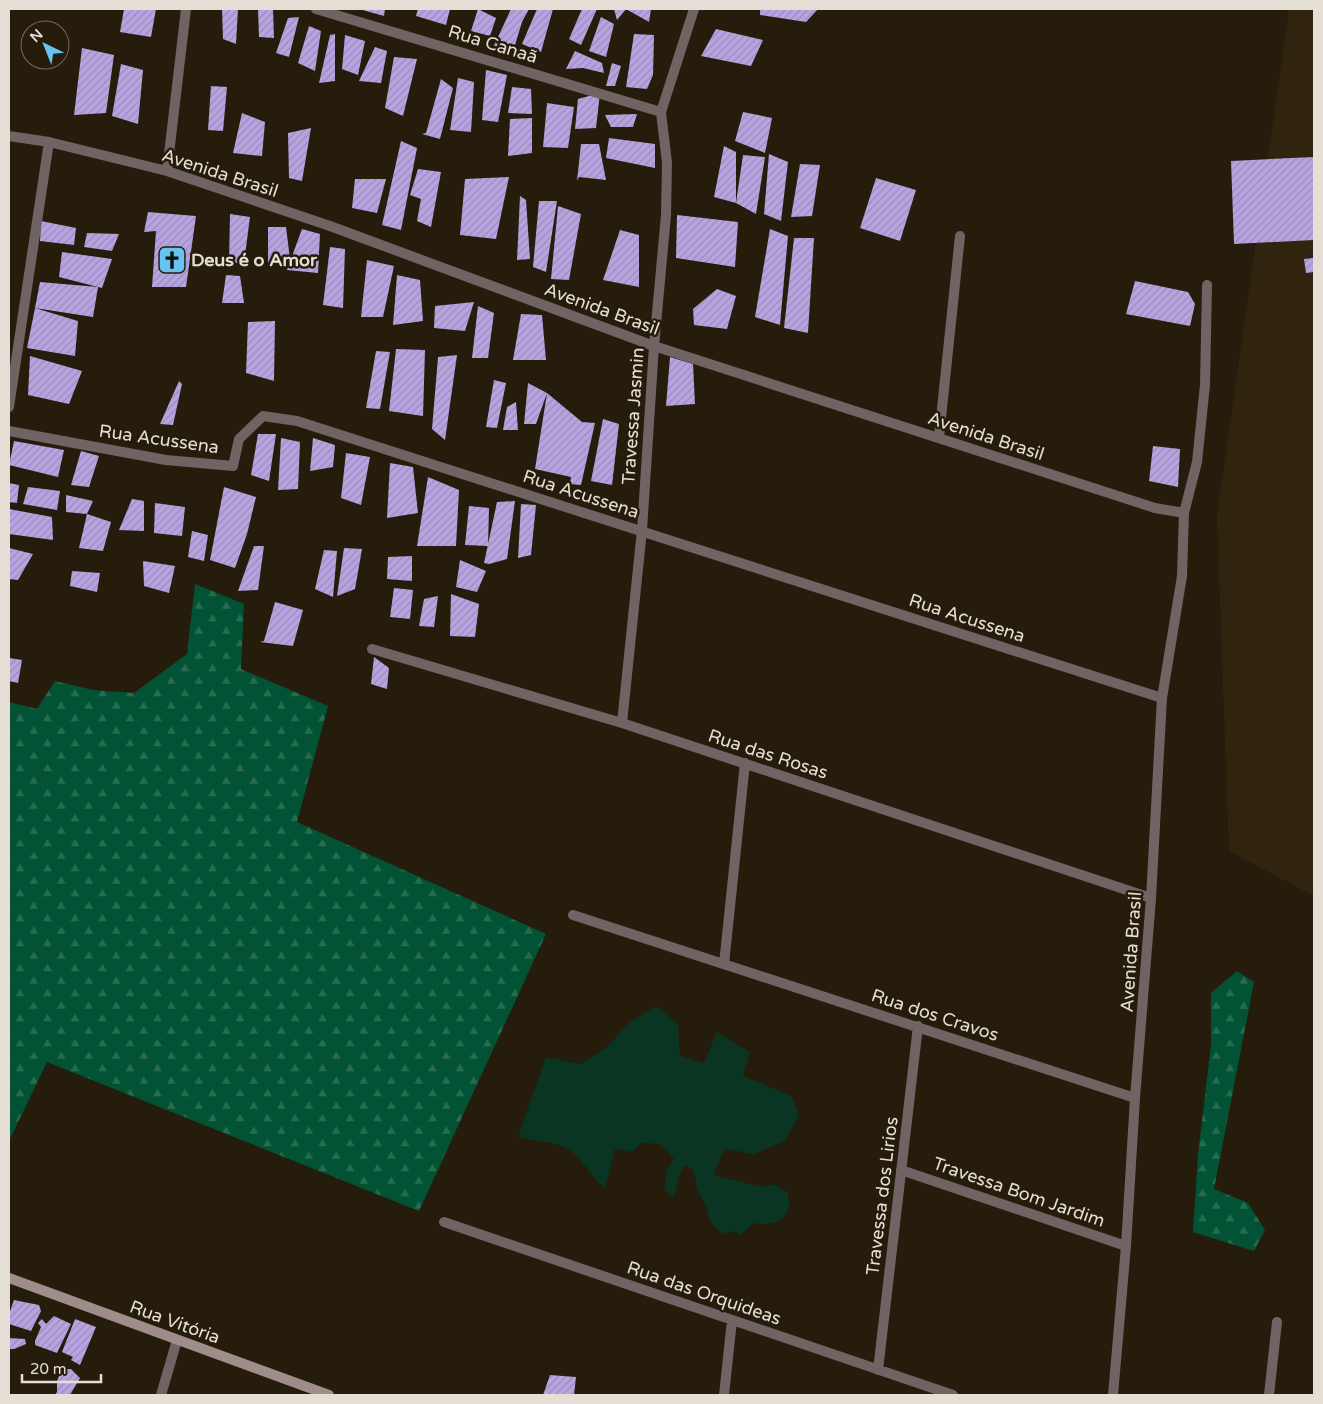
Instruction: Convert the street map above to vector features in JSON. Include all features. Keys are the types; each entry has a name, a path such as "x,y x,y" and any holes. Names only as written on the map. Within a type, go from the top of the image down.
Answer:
{"street":[{"path":"167,171 186,9"},
{"name":"Rua Canaã","path":"316,9 661,112"},
{"path":"661,112 694,9"},
{"name":"Travessa Jasmin","path":"622,723 642,530 654,346 666,215 667,163 661,112"},
{"name":"Avenida Brasil","path":"9,136 48,142 167,171 330,226 654,346 1154,508 1184,513"},
{"path":"9,407 48,142"},
{"path":"939,437 960,236"},
{"name":"Avenida Brasil","path":"1113,1395 1126,1246 1135,1098 1151,898 1162,698 1182,576 1184,513 1197,462 1205,385 1207,285"},
{"path":"9,328 20,330"},
{"name":"Rua Acussena","path":"9,431 166,460 233,466 239,439 262,416 297,421 1162,698"},
{"name":"Rua das Rosas","path":"372,649 622,723 1151,898"},
{"path":"724,964 745,763"},
{"name":"Rua dos Cravos","path":"573,915 1135,1098"},
{"name":"Travessa dos Lirios","path":"878,1370 918,1026"},
{"name":"Travessa Bom Jardim","path":"901,1170 1126,1246"},
{"name":"Rua das Orquideas","path":"444,1222 953,1395"},
{"name":"Rua Vitória","path":"9,1278 329,1395"},
{"path":"724,1395 732,1320"},
{"path":"1269,1395 1277,1322"},
{"path":"162,1395 177,1340"}],"shaded area":[{"path":"1289,9 1314,9 1314,896 1229,851 1217,516"}],"green space":[{"path":"195,584 244,604 241,669 328,706 297,822 546,934 419,1211 47,1062 9,1141 9,702 37,709 55,681 93,690 134,693 187,654"},
{"path":"1237,971 1254,982 1214,1189 1248,1203 1265,1230 1254,1251 1193,1232 1198,1155 1211,1045 1211,993"},
{"path":"656,1006 678,1024 680,1056 704,1063 717,1032 750,1052 743,1076 792,1096 799,1115 785,1141 754,1154 725,1149 713,1175 762,1187 774,1184 788,1193 788,1210 782,1219 768,1224 753,1223 741,1235 734,1231 723,1234 711,1223 706,1206 697,1189 694,1171 685,1165 680,1173 674,1198 665,1190 666,1171 674,1159 660,1144 641,1143 631,1152 615,1149 605,1189 576,1155 564,1147 518,1137 546,1057 581,1064 607,1047 630,1022"}],"building":[{"path":"124,9 156,9 151,37 120,32"},
{"path":"222,9 238,9 236,44 223,39"},
{"path":"258,9 273,9 274,38 259,37"},
{"path":"359,9 385,9 384,16"},
{"path":"418,9 450,9 446,25 416,16"},
{"path":"478,9 496,18 490,36 471,31"},
{"path":"511,9 529,9 522,22 512,55 492,50"},
{"path":"537,9 553,9 541,52 522,44"},
{"path":"582,9 597,9 581,45 569,39"},
{"path":"614,9 626,9 617,20"},
{"path":"626,9 651,9 649,22"},
{"path":"760,9 818,9 806,22 760,15"},
{"path":"299,17 289,57 276,53 288,18"},
{"path":"601,17 614,24 606,57 589,51"},
{"path":"309,26 321,31 315,71 298,63"},
{"path":"716,29 763,40 751,66 701,56"},
{"path":"335,34 335,81 319,83 330,35"},
{"path":"634,34 654,35 653,75 647,89 626,87"},
{"path":"345,35 365,41 358,75 342,69"},
{"path":"375,47 387,51 381,83 359,81"},
{"path":"82,48 114,55 106,113 74,115"},
{"path":"575,51 602,63 604,73 583,68 566,69"},
{"path":"394,57 417,59 403,116 385,108"},
{"path":"612,63 621,66 615,86 606,86"},
{"path":"121,64 143,70 138,124 112,116"},
{"path":"486,70 507,75 498,122 482,120"},
{"path":"458,78 474,82 471,132 450,130"},
{"path":"441,79 453,88 440,139 422,134 426,133"},
{"path":"211,86 227,87 223,131 208,130"},
{"path":"512,87 531,89 532,114 508,113"},
{"path":"600,93 596,128 575,129 578,99"},
{"path":"547,103 574,107 568,148 543,147"},
{"path":"743,112 772,118 765,153 735,141"},
{"path":"242,113 265,122 262,156 233,153"},
{"path":"637,114 633,127 611,127 605,115"},
{"path":"532,118 532,153 508,156 510,119"},
{"path":"311,128 302,181 289,178 288,133"},
{"path":"609,138 655,144 655,168 606,158"},
{"path":"401,141 417,148 401,230 382,225"},
{"path":"581,144 599,144 606,180 579,177 577,181"},
{"path":"724,146 736,152 736,203 714,197"},
{"path":"769,154 788,162 781,221 764,214"},
{"path":"743,155 765,157 756,214 736,203"},
{"path":"1314,157 1314,240 1234,244 1231,161"},
{"path":"800,164 820,165 812,216 791,217"},
{"path":"418,169 441,172 431,227 417,221 421,199 410,195"},
{"path":"509,177 496,239 460,235 465,179"},
{"path":"876,178 916,190 900,241 860,228"},
{"path":"355,179 386,179 377,213 352,208"},
{"path":"520,196 526,200 530,259 517,260"},
{"path":"539,201 557,201 546,272 533,267"},
{"path":"558,206 581,214 569,280 551,279"},
{"name":"Deus é o Amor","path":"148,212 196,216 186,287 152,287 156,231 144,232"},
{"path":"230,214 250,217 244,263 229,263"},
{"path":"677,215 738,222 735,267 676,258"},
{"path":"41,221 76,228 74,245 40,241"},
{"path":"268,227 286,227 290,259 268,266"},
{"path":"302,229 320,234 318,273 287,270"},
{"path":"770,229 788,236 780,325 755,317"},
{"path":"620,230 639,235 639,287 603,280"},
{"path":"87,233 119,234 112,251 84,247"},
{"path":"794,238 814,238 808,333 784,328"},
{"path":"330,247 345,249 343,308 323,305"},
{"path":"62,252 112,259 102,288 59,277"},
{"path":"1314,258 1314,272 1306,273 1304,259"},
{"path":"367,260 394,266 383,317 361,317"},
{"path":"226,275 240,276 244,303 222,303"},
{"path":"397,275 420,280 423,321 393,325"},
{"path":"1135,281 1188,292 1195,304 1190,326 1126,314"},
{"path":"40,282 98,287 93,317 35,308"},
{"path":"717,289 736,296 727,329 694,325 693,309"},
{"path":"474,302 465,331 434,328 435,306"},
{"path":"478,306 494,313 488,358 472,358"},
{"path":"35,308 78,321 75,356 27,348"},
{"path":"521,314 542,315 546,360 513,360"},
{"path":"275,321 274,381 246,373 248,322"},
{"path":"396,349 425,350 423,416 389,411"},
{"path":"376,351 390,352 380,409 366,408"},
{"path":"457,355 445,440 432,429 438,357"},
{"path":"30,356 82,371 69,404 28,395"},
{"path":"670,357 693,364 695,404 666,406"},
{"path":"494,380 506,383 497,428 486,427"},
{"path":"179,381 182,384 173,425 160,424"},
{"path":"528,383 547,393 536,424 524,424"},
{"path":"547,393 582,422 595,423 581,485 570,484 571,477 535,469"},
{"path":"516,402 518,430 503,430 507,407"},
{"path":"603,419 619,424 612,485 591,481"},
{"path":"258,434 276,434 269,481 251,475"},
{"path":"281,438 300,442 298,489 278,490"},
{"path":"313,438 335,445 333,467 310,471"},
{"path":"14,441 64,450 58,477 9,465"},
{"path":"1153,446 1180,449 1178,487 1149,481"},
{"path":"81,451 99,456 89,487 71,485"},
{"path":"346,453 370,457 361,505 341,498"},
{"path":"390,463 413,467 418,513 387,518"},
{"path":"428,477 459,490 456,546 417,546"},
{"path":"9,483 19,485 17,503 9,502"},
{"path":"28,487 60,491 57,510 23,504"},
{"path":"224,487 256,497 247,534 235,568 210,560"},
{"path":"66,495 93,501 87,514 66,512"},
{"path":"132,499 144,501 144,531 119,530"},
{"path":"515,501 507,559 489,564 484,563 497,502"},
{"path":"155,503 185,507 182,536 154,533"},
{"path":"521,504 536,505 531,555 518,558"},
{"path":"469,506 489,508 488,546 465,545"},
{"path":"9,509 52,517 53,540 9,534"},
{"path":"87,514 111,522 103,551 79,548"},
{"path":"192,531 208,535 204,561 188,557"},
{"path":"254,546 264,546 258,590 238,591"},
{"path":"9,548 33,554 18,580 9,579"},
{"path":"344,548 362,549 355,589 337,596"},
{"path":"324,550 337,551 333,597 315,589"},
{"path":"412,556 412,581 387,579 388,557"},
{"path":"460,560 486,571 477,592 456,587"},
{"path":"143,561 175,566 169,593 144,586"},
{"path":"72,571 100,573 97,592 70,586"},
{"path":"394,588 413,590 410,619 390,617"},
{"path":"451,594 479,604 475,637 450,636"},
{"path":"438,596 434,627 419,626 424,599"},
{"path":"275,602 303,610 293,646 260,642 264,641"},
{"path":"374,657 389,668 387,689 371,684"},
{"path":"9,658 22,660 18,683 9,681"},
{"path":"14,1300 39,1305 41,1311 31,1331 9,1324 9,1314"},
{"path":"54,1316 71,1324 57,1353 35,1345 41,1327 38,1323 42,1319 46,1324"},
{"path":"75,1319 96,1327 80,1365 71,1360 73,1357 62,1352"},
{"path":"9,1338 25,1339 26,1344 9,1349"},
{"path":"62,1369 71,1369 80,1378 70,1395 55,1395 57,1392 57,1381"},
{"path":"550,1375 576,1377 574,1395 543,1395"}],"place":[{"name":"Deus é o Amor","path":"172,260"}]}
